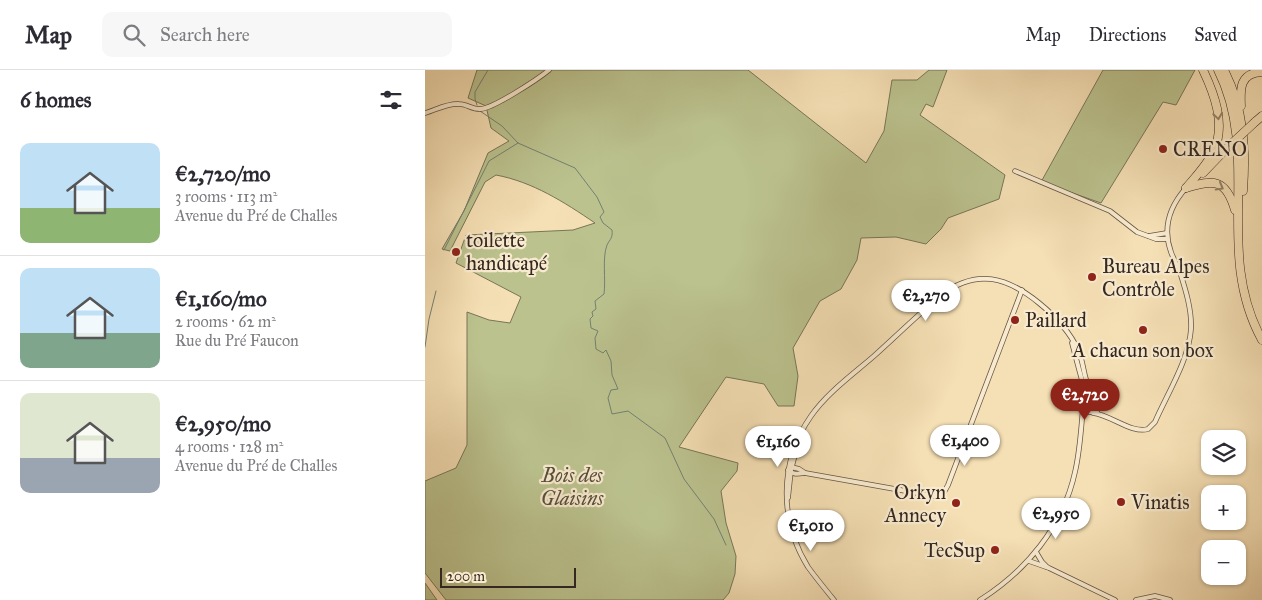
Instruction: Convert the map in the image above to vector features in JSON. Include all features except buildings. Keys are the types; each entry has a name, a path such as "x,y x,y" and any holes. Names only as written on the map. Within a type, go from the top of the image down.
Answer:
{"highway":[{"path":"1186,188 1213,152 1218,135 1218,114 1203,70"},
{"path":"1218,70 1231,101 1237,130 1239,167 1237,216 1239,266 1243,293 1250,315 1262,340"},
{"path":"1224,70 1236,99 1243,133"},
{"path":"1239,248 1245,158 1241,87 1244,80 1249,76 1262,72"},
{"path":"1186,188 1262,116"},
{"path":"1213,152 1227,148"},
{"path":"1186,188 1207,182 1221,185 1230,194 1237,216"}],"street":[{"path":"425,113 461,103 471,108 483,109 511,95 549,70"},
{"path":"1015,170 1110,211 1137,232 1156,239 1167,236"},
{"path":"1083,408 1140,431 1151,427 1186,353 1191,330 1189,307 1167,236 1170,211 1186,188"},
{"path":"834,600 804,560 794,536 787,502 790,470 799,438 811,416 828,397 936,300 952,288 967,281 990,279 1007,282 1022,290 1056,318 1071,338 1079,350 1088,386 1109,417"},
{"path":"790,470 799,469 805,473 934,496 943,494 1022,290"},
{"path":"980,600 1011,578 1029,561 1058,519 1069,492 1076,468 1084,400 1084,388 1071,338"},
{"path":"1084,400 1089,396 1094,396"},
{"path":"1081,422 1098,410 1100,406"},
{"path":"1036,552 1043,564 1049,568"},
{"path":"1029,561 1049,568 1115,600"},
{"path":"989,594 989,600"},
{"path":"1136,600 1155,596 1170,600"}],"green space":[{"name":"Bois des Glaisins","path":"477,70 748,70 866,163 884,131 892,80 917,80 929,70 947,70 933,107 926,104 920,115 1005,175 999,199 948,218 941,229 926,244 896,237 861,238 857,260 841,289 820,301 793,348 798,376 794,406 778,406 764,384 726,377 679,447 738,463 737,471 721,491 726,523 736,556 735,574 729,593 723,600 446,600 425,573 425,481 456,468 467,445 467,312 489,320 510,323 521,297 456,263 466,235 573,230 595,223 560,200 523,182 496,175 485,182 450,251 442,249 464,211 488,153 509,141 491,128 486,106 468,98"},
{"path":"1103,70 1195,70 1176,105 1163,102 1101,203 1041,182"},
{"path":"425,583 437,600 425,600"}],"waterway":[{"path":"477,105 475,92 488,70"},
{"path":"480,111 502,126 518,143 575,168 597,197 604,212 600,217 603,223 612,230 612,233 605,256 604,294 595,301 596,309 592,312 593,316 590,319 591,328 598,331 595,338 596,349 603,353 606,350 611,361 612,375 618,389 611,390 608,398 612,414 628,411 665,438 684,479 714,519 726,545"},
{"path":"444,250 489,161 518,143"},
{"path":"425,347 436,291"}],"place":[{"name":"CRENO","path":"1163,149"},
{"name":"toilette handicapé","path":"456,252"},
{"name":"Bureau Alpes Contrôle","path":"1092,277"},
{"name":"Paillard","path":"1015,320"},
{"name":"A chacun son box","path":"1143,330"},
{"name":"Vinatis","path":"1121,502"},
{"name":"Orkyn Annecy","path":"956,503"},
{"name":"TecSup","path":"995,550"}]}
